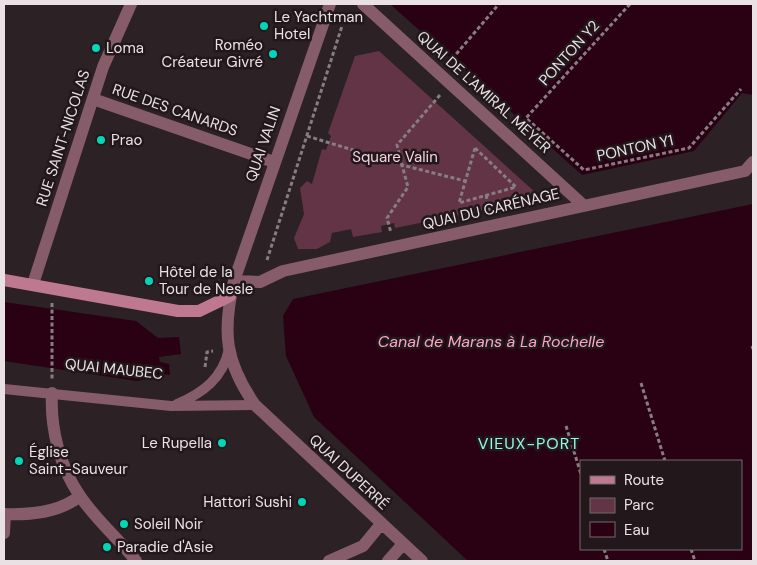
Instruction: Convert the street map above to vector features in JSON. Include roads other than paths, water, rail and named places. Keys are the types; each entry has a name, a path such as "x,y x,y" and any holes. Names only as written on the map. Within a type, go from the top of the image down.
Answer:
{"main road":[{"path":"4,280 178,312 199,311 230,296"}],"street":[{"name":"RUE SAINT-NICOLAS","path":"33,284 103,68 131,4"},
{"name":"QUAI VALIN","path":"229,348 226,314 234,282 330,4"},
{"name":"QUAI DE L'AMIRAL MEYER","path":"363,4 583,205"},
{"name":"RUE DES CANARDS","path":"93,99 274,162"},
{"name":"QUAI DU CARÉNAGE","path":"234,282 260,282 283,272 745,171 753,162"},
{"name":"QUAI DUPERRÉ","path":"229,348 236,374 255,405 422,561"},
{"path":"52,393 52,420 61,457 80,496 136,561"},
{"path":"4,533 5,514 39,513 71,503 80,496"},
{"path":"329,561 363,546 381,524"},
{"path":"388,561 403,544"}],"lane":[{"name":"QUAI MAUBEC","path":"171,406 196,396 210,385 221,373 229,348"},
{"name":"QUAI MAUBEC","path":"4,389 171,406 255,405"}],"water":[{"path":"390,4 753,4 753,95 742,93 694,151 582,175"},
{"name":"Canal de Marans à La Rochelle","path":"753,204 753,561 468,561 314,417 286,356 283,316 293,299"},
{"path":"4,302 136,321 158,338 179,337 181,354 159,357 160,362 169,364 170,375 162,374 162,376 137,381 4,361"}],"place":[{"name":"Le Yachtman Hotel","path":"264,26"},
{"name":"Loma","path":"96,48"},
{"name":"Roméo Créateur Givré","path":"273,54"},
{"name":"Prao","path":"101,140"},
{"name":"Hôtel de la Tour de Nesle","path":"149,281"},
{"name":"Le Rupella","path":"222,443"},
{"name":"Église Saint-Sauveur","path":"19,461"},
{"name":"Hattori Sushi","path":"302,502"},
{"name":"Soleil Noir","path":"124,524"},
{"name":"Paradie d'Asie","path":"107,547"}],"district":[{"name":"VIEUX-PORT","path":"529,443"}],"park label":[{"name":"Square Valin","path":"395,157"}]}
